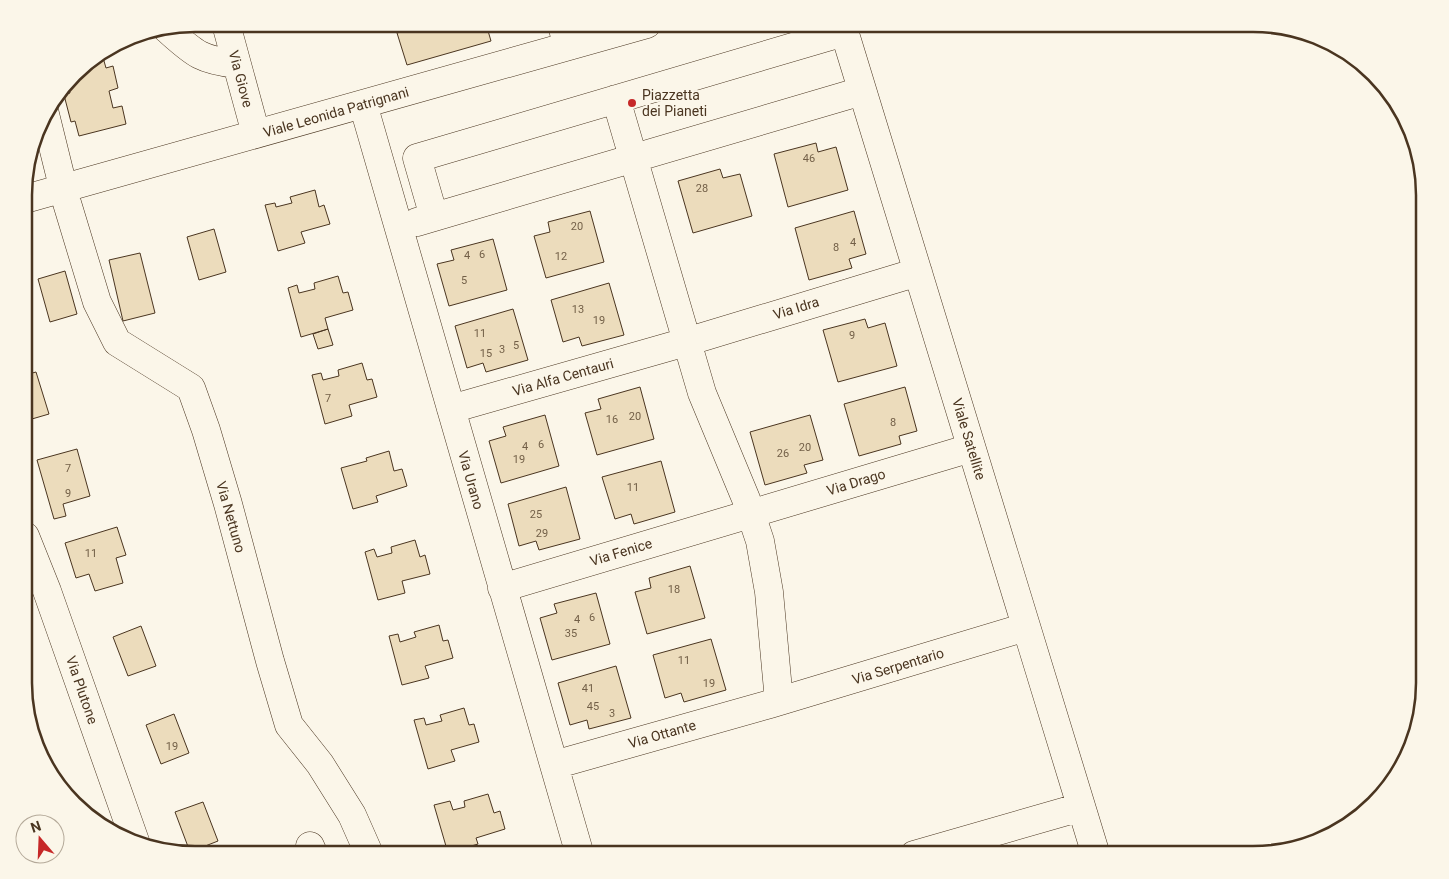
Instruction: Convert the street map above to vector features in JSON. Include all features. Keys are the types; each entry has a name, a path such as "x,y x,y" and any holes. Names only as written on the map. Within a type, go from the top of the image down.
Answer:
{"street":[{"name":"Via Giove","path":"228,32 256,134"},
{"name":"Viale Leonida Patrignani","path":"32,198 65,196 256,134 363,104 565,35 587,32"},
{"path":"434,218 417,158 616,99 830,32"},
{"name":"Viale Satellite","path":"844,32 1093,846"},
{"path":"173,34 195,54 214,61 237,64"},
{"path":"399,228 862,91"},
{"path":"616,99 634,159 672,346 702,393 752,513 760,541 765,567 775,703"},
{"name":"Via Urano","path":"363,104 577,846"},
{"name":"Via Nettuno","path":"48,126 65,196 97,302 117,342 191,388 206,430 228,504 289,725 320,764 352,815 366,846"},
{"name":"Via Idra","path":"672,346 918,272"},
{"name":"Via Alfa Centauri","path":"451,409 672,346"},
{"name":"Via Drago","path":"752,513 971,448"},
{"name":"Via Fenice","path":"502,588 752,513"},
{"name":"Via Plutone","path":"32,554 132,834"},
{"name":"Via Serpentario","path":"775,703 1026,627"},
{"name":"Via Ottante","path":"554,765 775,703"},
{"path":"945,846 1081,807"}],"building":[{"path":"488,32 491,41 407,65 397,33"},
{"path":"104,61 106,68 113,66 118,88 109,91 113,108 122,106 126,124 79,136 75,121 71,122 65,98 80,80"},
{"path":"816,143 818,152 836,147 848,190 788,207 774,154"},
{"path":"720,169 723,178 740,174 752,216 693,233 678,181"},
{"path":"315,190 319,207 324,205 330,224 301,232 305,243 278,251 265,205 275,203 276,207 292,203 290,197"},
{"path":"590,211 604,262 546,278 534,236 550,232 548,222"},
{"path":"854,211 866,254 849,259 852,268 809,280 795,228"},
{"path":"214,229 226,272 199,280 187,237"},
{"path":"493,239 507,290 449,306 437,264 454,260 451,250"},
{"path":"140,253 155,313 123,321 109,260"},
{"path":"65,271 77,314 50,322 38,279"},
{"path":"338,276 343,293 348,292 353,310 325,318 328,329 301,337 288,288 297,285 299,293 315,289 314,283"},
{"path":"609,283 624,335 582,346 579,337 563,342 551,300"},
{"path":"513,309 528,360 486,372 483,363 467,368 455,326"},
{"path":"865,319 868,328 885,323 897,366 838,382 823,330"},
{"path":"328,329 333,345 318,349 313,334"},
{"path":"362,363 367,380 372,379 377,397 349,405 352,416 325,424 312,375 321,373 323,380 339,376 338,370"},
{"path":"36,372 49,414 32,419 32,373"},
{"path":"640,387 654,439 597,455 585,413 601,409 598,399"},
{"path":"905,387 917,431 899,436 901,444 859,456 844,404"},
{"path":"545,415 559,466 501,483 489,441 506,436 503,427"},
{"path":"810,415 823,460 804,465 807,473 765,485 750,432"},
{"path":"77,449 90,496 63,504 66,516 54,519 37,460"},
{"path":"389,451 394,471 402,469 407,486 376,496 378,502 353,509 341,468 367,461 366,458"},
{"path":"661,461 675,512 634,524 631,514 615,519 602,477"},
{"path":"566,487 580,539 539,550 536,541 519,546 508,504"},
{"path":"117,527 126,555 116,558 123,583 95,591 89,574 76,578 65,543"},
{"path":"415,540 420,557 425,555 430,574 402,581 405,593 378,600 365,552 374,549 377,557 392,553 391,547"},
{"path":"690,566 705,618 647,634 635,592 651,588 649,578"},
{"path":"596,593 610,644 552,660 540,618 557,613 554,604"},
{"path":"439,625 443,641 448,640 453,658 425,666 429,678 402,685 389,636 398,634 400,642 416,637 414,632"},
{"path":"141,626 156,666 128,676 113,637"},
{"path":"711,639 726,690 684,702 681,693 665,698 653,655"},
{"path":"616,666 631,718 589,729 587,720 570,725 558,683"},
{"path":"464,708 469,725 474,724 479,742 451,750 455,761 428,769 414,720 424,718 426,725 442,721 440,715"},
{"path":"174,714 189,753 161,764 146,725"},
{"path":"488,794 494,813 500,811 505,829 476,838 478,844 471,846 446,846 434,805 450,801 453,810 465,807 464,801"},
{"path":"203,802 218,841 205,846 188,846 175,812"}],"place":[{"name":"Piazzetta dei Pianeti","path":"632,103"}]}
